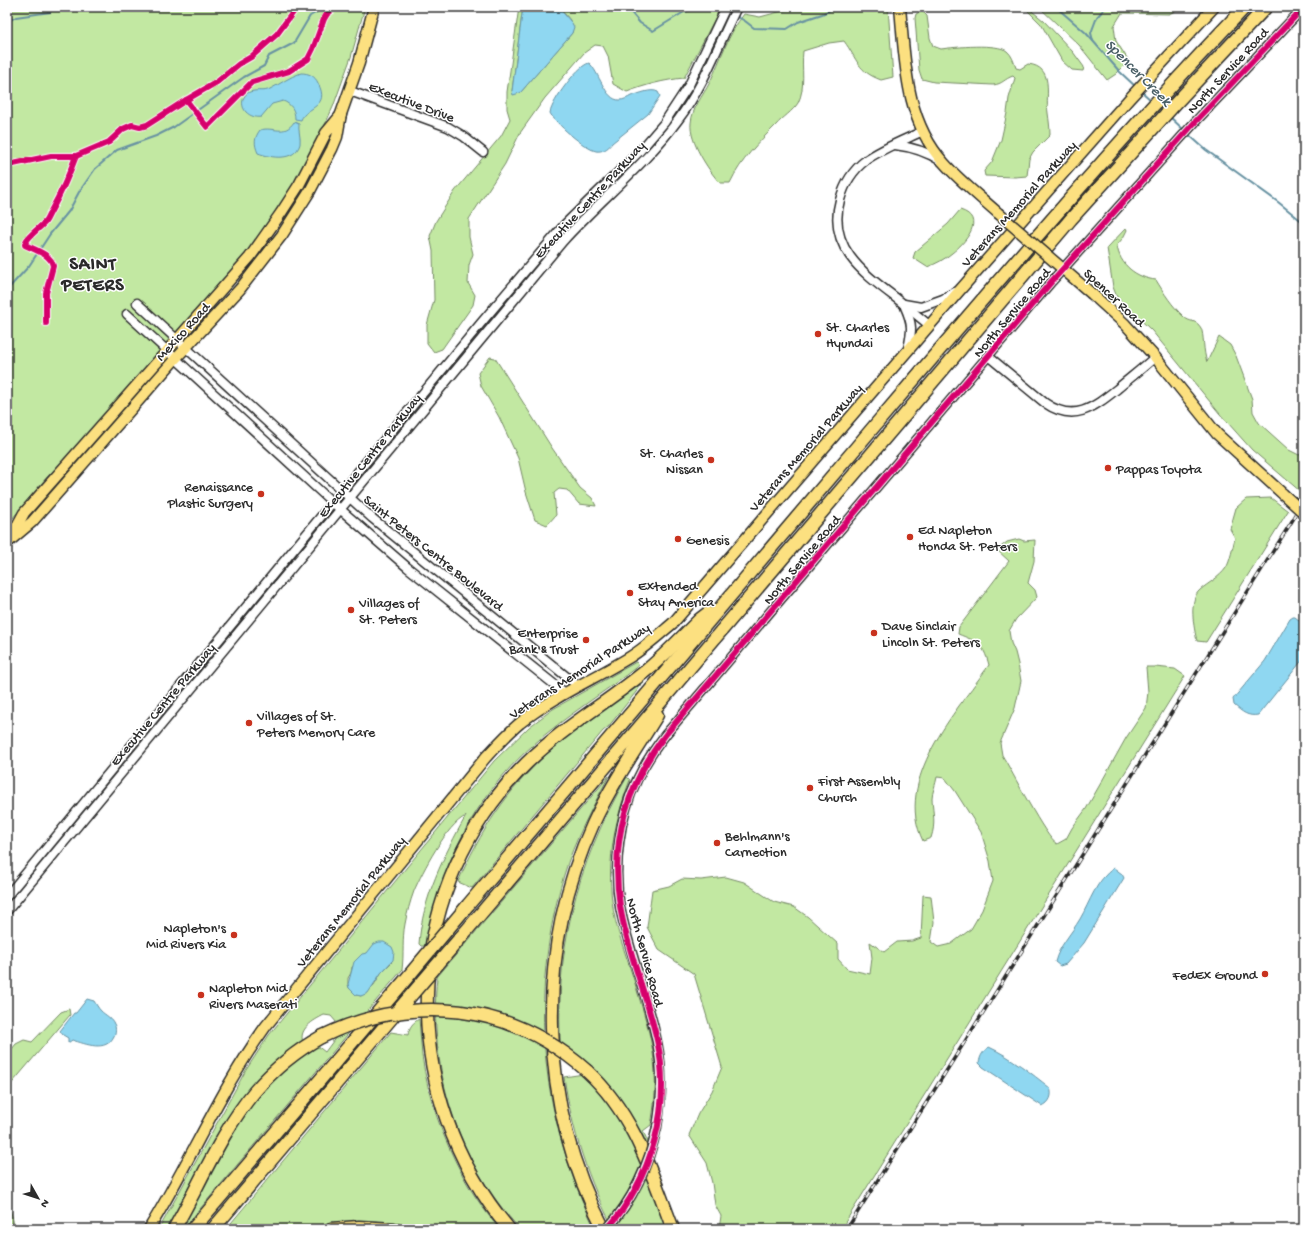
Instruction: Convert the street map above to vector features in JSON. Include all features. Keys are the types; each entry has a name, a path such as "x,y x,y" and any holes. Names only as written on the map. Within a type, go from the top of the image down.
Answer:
{"highway":[{"path":"193,1229 1011,265 1145,114 1245,7"},
{"path":"213,1229 1066,224 1156,124 1266,7"},
{"path":"509,1229 485,1198 463,1159 444,1114 433,1069 427,1025 427,983 432,944 446,893 463,851 473,832 494,801 517,773 557,735 649,668 699,620 727,598"},
{"path":"606,1229 592,1204 576,1162 563,1118 553,1050 552,1002 555,956 569,889 578,860 593,824 614,784 678,681"},
{"path":"174,1229 234,1121 248,1100 281,1065 321,1037 363,1019 391,1013 430,1010 462,1012 498,1020 532,1033 562,1051 587,1071 619,1108 635,1133 673,1229"},
{"path":"331,1229 359,1227 394,1229"}],"main road":[{"name":"Mexico Road","path":"7,543 32,522 176,358 240,290 282,235 310,191 337,138 341,114 359,63 374,7"},
{"name":"Spencer Road","path":"900,7 909,93 914,111 923,131 942,162 1125,324 1155,357 1217,434 1304,513"},
{"name":"Veterans Memorial Parkway","path":"150,1229 232,1078 266,1026 486,757 520,724 565,693 632,656 673,622 929,325 1129,99 1214,7"},
{"name":"Mexico Road","path":"7,543 24,514 167,350 241,268 263,239 299,185 326,133 341,114"}],"street":[{"name":"Executive Centre Parkway","path":"7,896 481,323 566,224 639,152 664,123 689,85 726,7"},
{"name":"Executive Centre Parkway","path":"7,911 563,241 671,130 699,86 737,7"},
{"name":"North Service Road","path":"606,1229 629,1200 641,1178 652,1149 660,1111 662,1082 657,1042 627,937 620,907 618,884 618,844 625,813 636,781 654,749 1052,281 1196,121 1304,7"},
{"name":"Executive Drive","path":"350,91 443,125 463,136 482,152"},
{"path":"923,131 865,160 854,172 842,192 838,206 837,219 838,230 842,242 852,261 858,268 929,325"},
{"path":"895,145 910,147 925,152 942,162"},
{"path":"904,304 921,307 931,305 960,290"},
{"name":"Saint Peters Centre Boulevard","path":"137,303 350,499 416,555 578,686"},
{"path":"904,304 912,325 912,333 908,350"},
{"name":"Saint Peters Centre Boulevard","path":"127,314 332,503 407,567 565,693"},
{"path":"988,356 1044,403 1055,409 1069,413 1078,412 1092,407 1122,385 1155,357"}],"green space":[{"path":"7,7 365,7 351,57 333,107 316,144 281,205 246,256 63,462 47,477 7,525"},
{"path":"519,7 524,7 512,91 520,93 572,33 573,29 571,22 558,7 721,7 684,78 655,83 627,92 613,84 608,56 603,46 595,45 584,53 545,98 520,133 505,164 469,219 469,237 473,254 469,265 468,283 475,295 473,305 442,349 434,352 427,343 427,325 434,300 433,251 430,236 436,221 455,191 501,136 510,119 507,109 507,92"},
{"path":"797,7 888,7 893,77 881,80 867,73 862,69 844,41 829,43 803,51 803,84 798,103 750,152 730,183 720,183 710,171 696,146 691,130 693,112 710,82 733,30 744,14 760,17"},
{"path":"987,7 1027,7 1044,21 1073,52 1084,67 1083,71 1072,70 1062,61 1041,24 1027,10 994,10"},
{"path":"1039,7 1183,7 1169,14 1122,13 1114,26 1116,41 1129,61 1116,74 1107,80 1079,45"},
{"path":"922,11 927,16 930,38 933,46 941,49 976,46 994,47 1007,51 1013,59 1016,68 1020,69 1028,64 1036,66 1042,70 1047,82 1047,106 1050,135 1033,152 1029,159 1027,176 985,176 984,171 992,162 1001,140 1009,98 1015,78 1013,76 999,84 993,85 934,82 922,79 919,70 915,18 916,14"},
{"path":"960,210 968,214 972,219 973,224 971,231 963,243 937,263 927,267 913,258 915,252 948,224"},
{"path":"1126,228 1127,230 1123,238 1117,245 1121,259 1136,273 1149,279 1156,280 1168,299 1180,313 1186,319 1199,325 1202,331 1207,362 1219,337 1230,345 1236,356 1252,399 1253,412 1259,423 1289,450 1299,455 1304,453 1304,488 1301,492 1252,450 1220,414 1152,331 1117,297 1113,287 1107,248"},
{"path":"490,357 495,358 552,448 580,488 592,498 596,506 579,504 567,490 559,489 554,493 556,515 547,525 535,520 526,492 518,458 499,417 481,386 478,373"},
{"path":"1271,498 1288,511 1206,642 1197,641 1193,614 1194,600 1200,590 1220,575 1226,568 1235,538 1230,529 1236,508 1246,499"},
{"path":"1019,539 1024,541 1035,540 1034,561 1028,583 1035,590 1037,597 1016,619 1009,631 1021,681 1015,708 1000,743 1002,755 1029,803 1045,830 1057,844 1066,839 1086,809 1126,738 1146,708 1148,692 1146,667 1175,669 1185,676 841,1229 719,1229 721,1216 715,1205 707,1163 689,1135 698,1114 712,1091 722,1067 694,974 659,950 647,927 652,890 669,886 682,879 701,880 726,877 744,882 774,902 794,907 808,917 838,944 838,959 847,969 870,974 872,958 870,942 884,952 897,942 912,941 921,938 923,895 931,896 934,922 931,942 938,947 951,944 971,929 982,910 993,881 990,861 981,832 945,778 937,777 932,796 934,819 933,833 931,838 923,841 916,818 916,794 922,771 932,748 946,725 989,665 987,658 979,644 958,634 959,627 1009,561 997,550 1007,542"},
{"path":"636,662 639,665 545,735 511,766 492,788 476,812 449,863 439,890 425,946 421,946 419,944 421,927 429,894 442,862 466,816 451,828 429,861 413,895 404,930 402,970 183,1229 178,1229 246,1109 275,1075 316,1045 325,1052 342,1029 331,1016 324,1015 305,1029 302,1037 303,1042 273,1067 168,1229 159,1229 246,1070 269,1035 494,761 529,727 553,709","holes":["367,953 392,962 381,973 374,985 361,996 356,995 349,988 348,978 352,967"]},
{"path":"644,682 608,727 603,731 472,888 458,882 485,829 507,797 533,767 559,743"},
{"path":"609,776 578,837 564,875 553,921 546,966 543,1011 545,1055 552,1099 562,1143 576,1186 595,1229 520,1229 498,1203 480,1174 464,1144 452,1112 443,1079 437,1045 435,1011 437,977"},
{"path":"627,777 630,780 616,824 612,855 611,885 615,920 647,1025 654,1062 655,1087 652,1119 651,1125 643,1131 649,1144 647,1146 590,1066 577,1055 561,1056 561,982 565,946 572,912 581,877 594,844 609,810"},
{"path":"69,1009 70,1015 7,1089 7,1055 16,1044 24,1040 32,1042 61,1012"},
{"path":"419,1019 422,1056 428,1087 437,1118 449,1148 467,1183 499,1229 417,1229 384,1224 327,1225 304,1229 226,1229 391,1032 408,1035 411,1026"},
{"path":"584,1074 591,1080 626,1126 669,1229 614,1229 596,1192 582,1155 567,1097 564,1077"},
{"path":"7,1203 11,1212 15,1229 7,1229"}],"water":[{"path":"524,7 558,7 574,27 572,33 520,93 513,95 512,91"},
{"path":"589,63 593,67 606,91 615,99 623,100 648,91 658,92 660,96 648,114 607,148 600,151 591,149 570,135 550,113 555,101 572,77 578,70"},
{"path":"301,73 309,74 315,78 322,97 320,102 304,115 301,120 295,119 292,108 283,101 272,104 261,117 251,116 246,112 243,105 243,99 247,94 254,91 268,90 292,76"},
{"path":"294,122 299,124 300,144 293,154 276,157 258,153 255,141 260,130 283,130"},
{"path":"1293,617 1304,624 1304,658 1258,715 1245,713 1234,705 1233,699 1265,661 1290,619"},
{"path":"1114,868 1122,874 1124,878 1084,943 1066,964 1060,966 1055,962 1059,951 1080,919 1098,885"},
{"path":"384,942 392,947 394,952 393,960 381,973 368,993 361,996 356,995 349,988 348,984 354,962 362,954 367,953 374,944"},
{"path":"87,999 94,1001 100,1010 112,1020 115,1025 114,1036 110,1041 101,1046 89,1045 72,1040 68,1043 68,1038 60,1031"},
{"path":"989,1047 1013,1060 1050,1088 1051,1096 1049,1101 1042,1106 983,1067 979,1063 980,1058 983,1052"}],"waterway":[{"name":"Spencer Creek","path":"7,22 16,17 50,12 54,7"},
{"path":"7,290 29,266 50,234 69,211 79,192 95,169 117,150 156,136 174,127 244,77 264,66 269,56 294,43 310,16 319,11 320,7"},
{"name":"Spencer Creek","path":"630,7 630,11 640,23 653,31 684,12 700,7"},
{"name":"Spencer Creek","path":"736,16 754,28 787,29 798,22 822,14 836,7"},
{"name":"Spencer Creek","path":"1056,7 1086,33 1120,72 1136,87"},
{"path":"1093,41 1091,33 1097,17 1106,7"},
{"name":"Spencer Creek","path":"1141,91 1152,101"},
{"name":"Spencer Creek","path":"1169,116 1185,131"},
{"name":"Spencer Creek","path":"1188,134 1206,150 1278,202 1304,223"}],"railway":[{"path":"847,1229 1304,502"}],"cycle path":[{"path":"7,164 51,156 76,156 109,142 123,129 132,125 140,127 147,125 217,82 239,64 251,57 277,34 297,7"},
{"path":"186,100 207,127 252,82 289,71 308,59 324,19 327,14 336,7"},
{"path":"607,1229 623,1209 636,1188 647,1165 660,1116 662,1090 661,1065 657,1040 623,923 620,906 617,859 625,815 641,773 652,753 666,734 1052,281 1196,121 1304,7"},
{"path":"46,323 46,293 53,266 52,262 46,255 25,245 30,236 47,219 65,184 76,156"}],"place":[{"name":"St. Charles Hyundai","path":"818,334"},
{"name":"St. Charles Nissan","path":"711,460"},
{"name":"Pappas Toyota","path":"1108,468"},
{"name":"Renaissance Plastic Surgery","path":"261,494"},
{"name":"Ed Napleton Honda St. Peters","path":"910,537"},
{"name":"Genesis","path":"678,539"},
{"name":"Extended Stay America","path":"630,593"},
{"name":"Villages of St. Peters","path":"351,610"},
{"name":"Dave Sinclair Lincoln St. Peters","path":"874,633"},
{"name":"Enterprise Bank & Trust","path":"586,640"},
{"name":"Villages of St. Peters Memory Care","path":"249,723"},
{"name":"First Assembly Church","path":"810,788"},
{"name":"Behlmann's Carnection","path":"717,843"},
{"name":"Napleton's Mid Rivers Kia","path":"234,935"},
{"name":"FedEx Ground","path":"1265,974"},
{"name":"Napleton Mid Rivers Maserati","path":"201,995"}],"district":[{"name":"SAINT PETERS","path":"93,273"}]}
